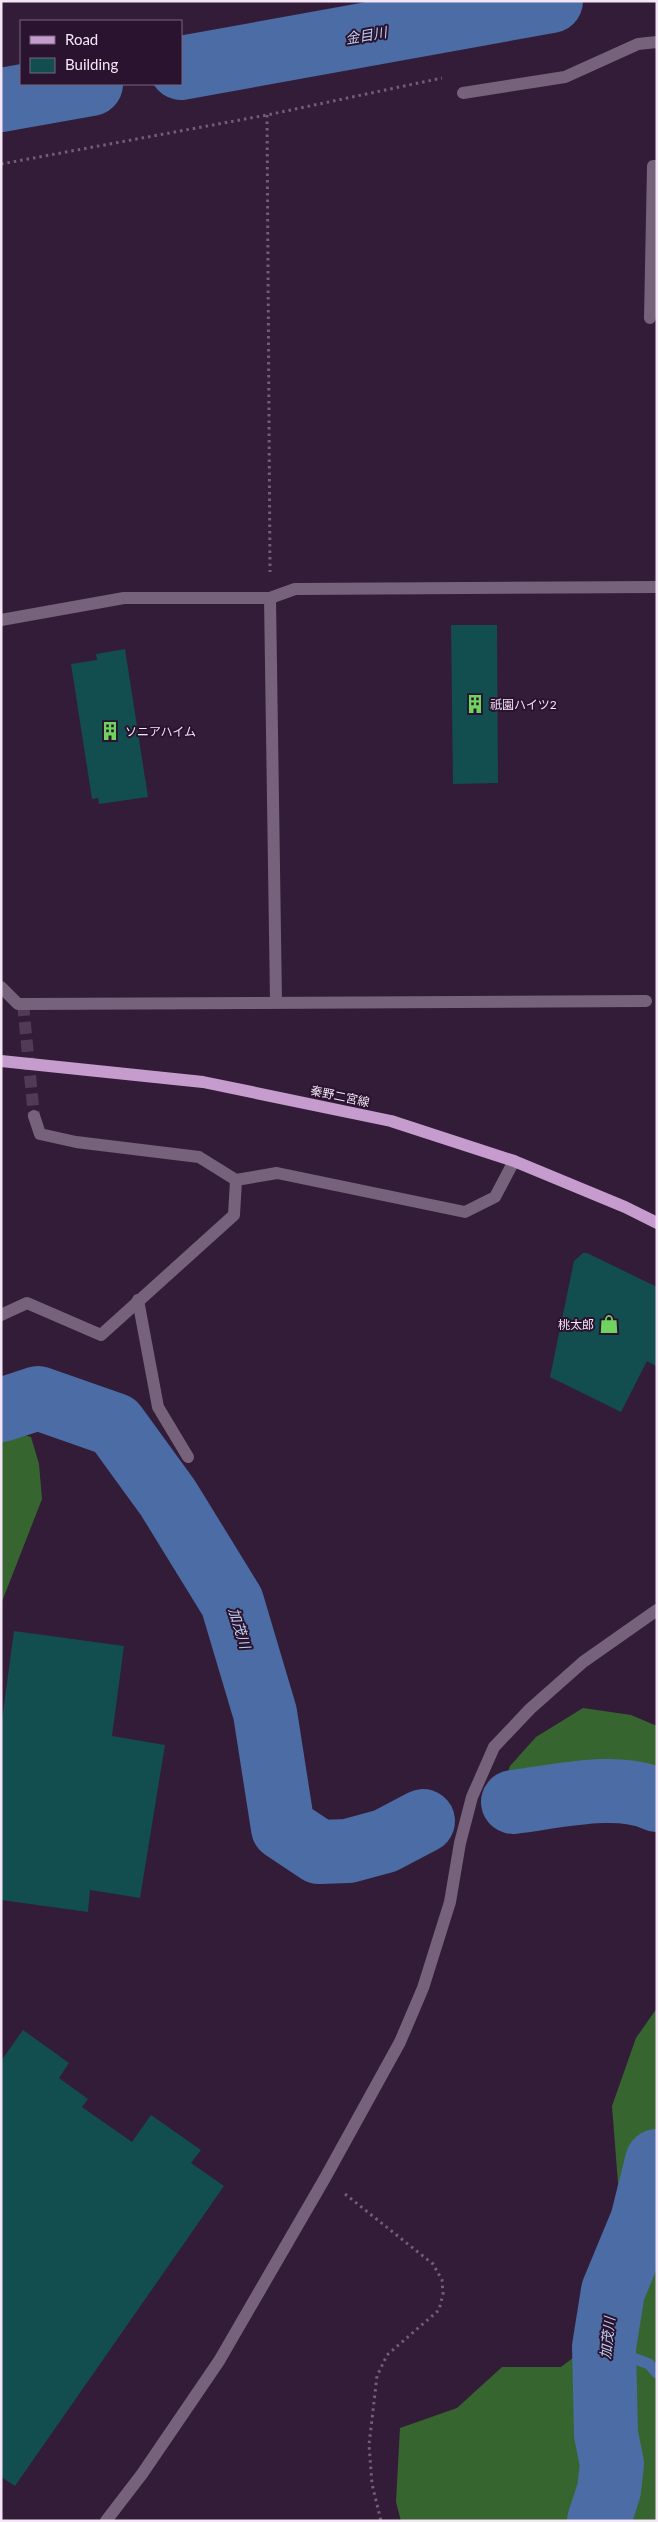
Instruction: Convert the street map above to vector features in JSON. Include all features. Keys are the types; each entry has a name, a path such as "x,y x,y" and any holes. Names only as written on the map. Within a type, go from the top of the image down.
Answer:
{"main road":[{"name":"秦野二宮線","path":"1,1061 203,1082 391,1121 514,1161 626,1207 657,1223"}],"street":[{"path":"463,93 565,77 638,44 657,42"},
{"path":"650,318 653,166 657,166"},
{"path":"1,620 124,598 270,598 295,588 657,587"},
{"path":"270,598 276,1001"},
{"path":"1,988 18,1004 276,1001 646,1001"},
{"path":"34,1116 40,1134 76,1142 199,1157 236,1180 277,1173 465,1212 495,1198 514,1161"},
{"path":"1,1315 27,1303 101,1335 234,1215 236,1180"},
{"path":"138,1300 158,1407 188,1457"},
{"path":"106,2521 142,2474 219,2361 325,2178 400,2042 423,1988 450,1902 460,1843 472,1798 494,1748 530,1709 582,1662 657,1610"}],"path":[{"path":"1,164 267,115 445,77"},
{"path":"267,115 270,598"},
{"path":"325,2178 433,2264 442,2280 443,2294 438,2310 387,2355 377,2376 369,2445 372,2484 381,2521"}],"green space":[{"path":"1,1428 31,1437 39,1464 42,1499 1,1604"},
{"path":"583,1708 631,1715 657,1726 657,1812 614,1811 582,1806 534,1824 507,1822 498,1797 510,1766 536,1737"},
{"path":"657,2008 657,2521 401,2521 396,2502 400,2428 457,2408 502,2367 561,2367 607,2332 600,2279 615,2250 618,2183 612,2106 636,2038"}],"building":[{"name":"祇園ハイツ2","path":"451,625 497,625 498,783 453,784"},
{"name":"ソニアハイム","path":"125,649 148,797 99,804 98,798 92,799 71,664 97,660 96,654"},
{"name":"桃太郎","path":"583,1253 587,1253 657,1287 657,1364 656,1366 647,1361 621,1412 550,1377 574,1261"},
{"path":"14,1631 124,1646 112,1736 165,1745 140,1898 90,1890 88,1912 1,1900 1,1727"},
{"path":"23,2030 69,2063 59,2078 88,2099 82,2107 132,2142 151,2115 201,2150 191,2163 224,2186 15,2486 1,2477 1,2061"}],"waterway":[{"name":"金目川","path":"182,68 551,1"},
{"name":"金目川","path":"1,100 85,85"},
{"name":"加茂川","path":"1,1410 38,1398 115,1425 168,1498 232,1602 265,1713 283,1828 319,1852 348,1851 385,1841 423,1821"},
{"name":"加茂川","path":"513,1802 567,1794 605,1791 641,1794 657,1800"},
{"name":"加茂川","path":"599,2521 609,2490 612,2464 606,2434 604,2347 613,2291 642,2221 657,2161"},
{"path":"604,2347 649,2364 657,2373"}],"tunnel":[{"path":"23,1004 34,1116"}],"place":[{"name":"祇園ハイツ2","path":"475,704"},
{"name":"ソニアハイム","path":"110,731"},
{"name":"桃太郎","path":"609,1324"}]}
